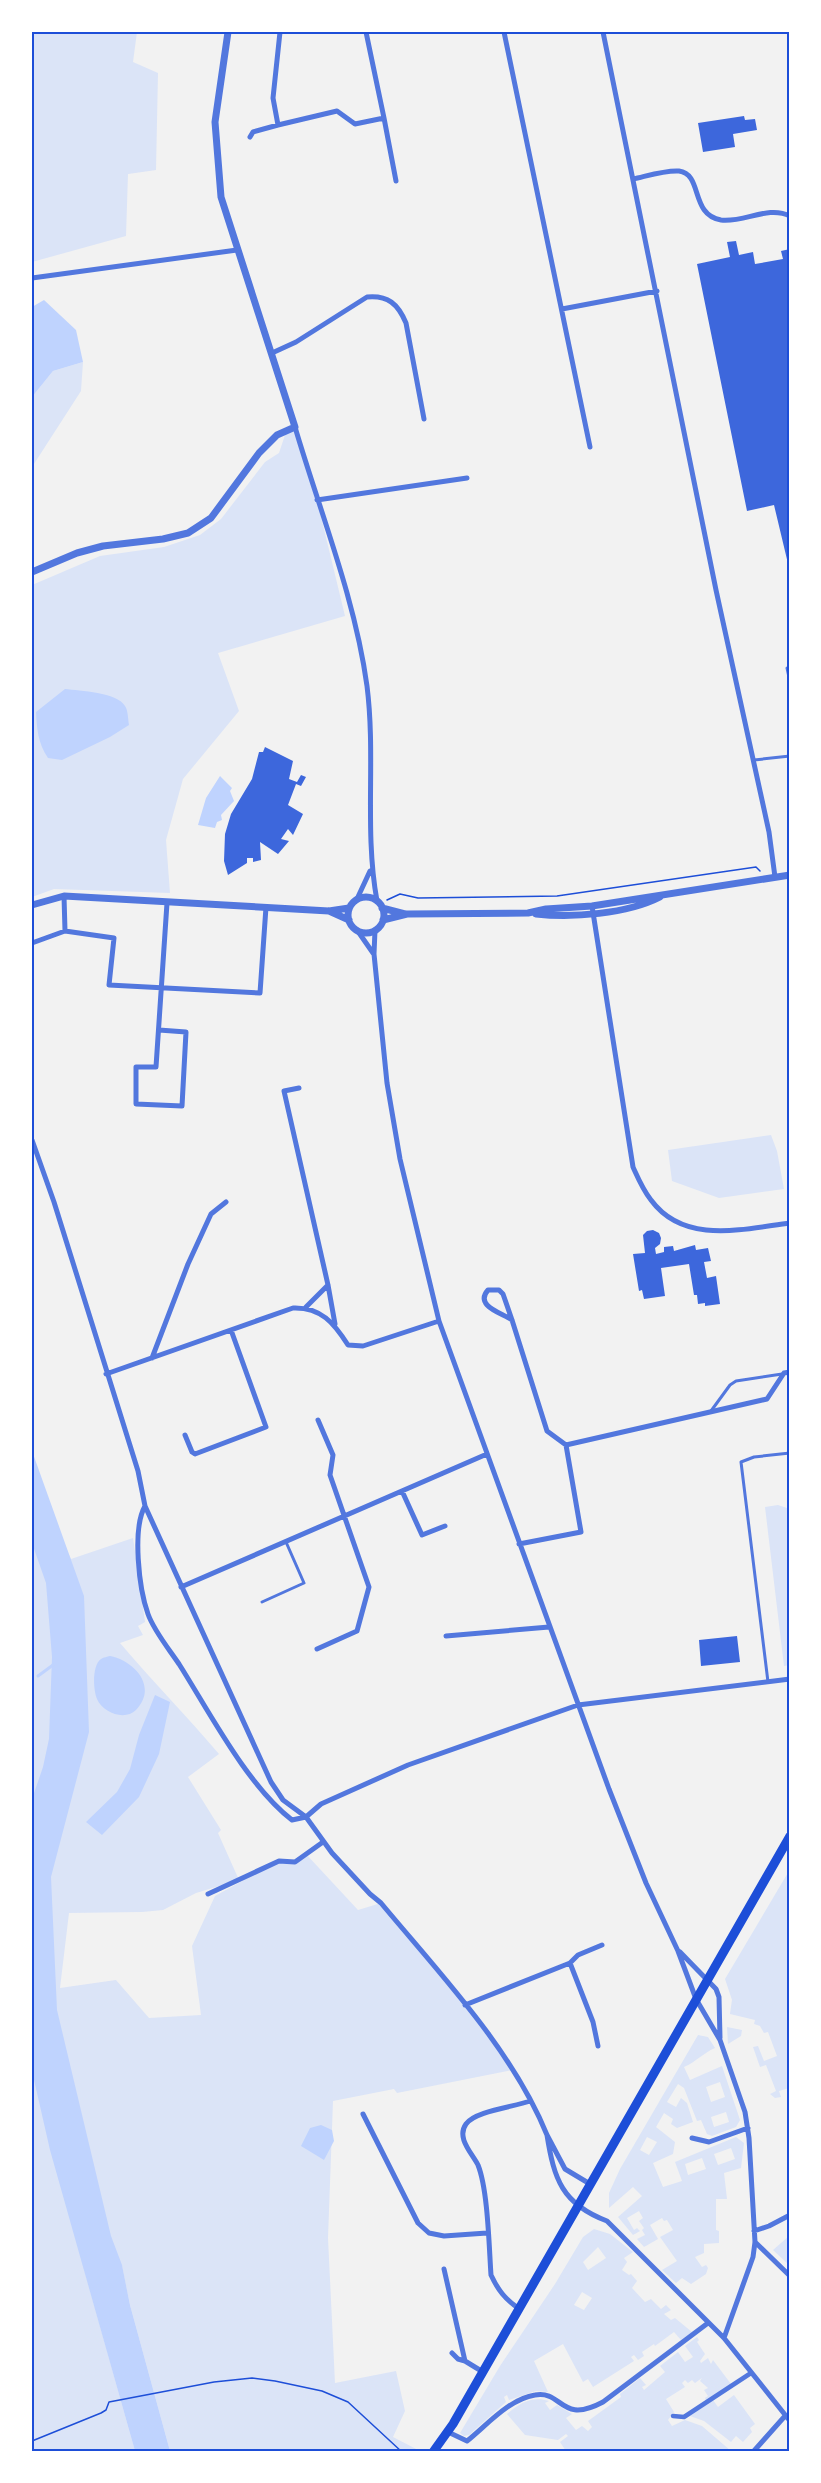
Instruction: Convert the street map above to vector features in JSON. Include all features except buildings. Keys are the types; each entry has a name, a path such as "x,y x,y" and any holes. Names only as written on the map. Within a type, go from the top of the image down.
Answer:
{"main road":[{"path":"433,2451 448,2432 483,2372 789,1836"},
{"path":"442,2451 448,2432"}],"street":[{"path":"228,32 215,122 221,197 272,353 359,640 370,724 371,869 383,920"},
{"path":"278,125 273,98 280,32"},
{"path":"366,32 396,181"},
{"path":"504,32 590,447"},
{"path":"603,32 716,590 769,832 771,877"},
{"path":"250,137 253,132 337,111 355,124 384,118"},
{"path":"633,179 676,171 685,172 693,181 704,211 718,219 728,220 779,212 789,216"},
{"path":"32,278 237,250"},
{"path":"562,309 657,291"},
{"path":"272,353 296,342 367,297 379,296 393,302 401,310 406,323 424,419"},
{"path":"32,572 77,553 103,546 163,539 188,532 211,518 259,453 277,435 295,427"},
{"path":"317,500 467,478"},
{"path":"32,905 64,896 329,911 349,908 357,899 371,869"},
{"path":"724,2338 753,2257 755,2242 751,2165 745,2112 720,2040 696,1999 678,1951 646,1883 549,1627 439,1321 398,1148 387,1083 374,954 375,930 383,920 407,914 528,914 546,909 593,910 664,894 789,875"},
{"path":"64,896 64,931"},
{"path":"357,899 367,897 407,914"},
{"path":"159,1030 186,1032 182,1106 136,1104 136,1067 156,1067 167,903"},
{"path":"32,943 64,931 114,938 109,985 260,993 266,907"},
{"path":"349,908 349,920"},
{"path":"593,910 633,1167 651,1200 668,1216 685,1225 708,1232 789,1223"},
{"path":"329,911 349,920 374,954"},
{"path":"357,930 363,932 375,930"},
{"path":"299,1088 284,1091 335,1324 348,1345 363,1346 439,1321"},
{"path":"32,1140 54,1202 138,1471 145,1506 271,1782 283,1800 306,1817 323,1842 381,1903 465,2005 513,2070 556,2156 565,2169 590,2184"},
{"path":"152,1358 188,1264 211,1214 226,1202"},
{"path":"306,1307 328,1285"},
{"path":"512,1320 488,1308 484,1302 484,1294 488,1290 499,1290 503,1294 512,1320 547,1431 566,1445 581,1532 519,1544"},
{"path":"106,1374 293,1308 306,1307 335,1324"},
{"path":"185,1435 195,1454 266,1427 231,1330"},
{"path":"566,1445 767,1399 787,1372"},
{"path":"317,1649 357,1631 369,1587 330,1475 333,1455 318,1420"},
{"path":"181,1587 487,1454"},
{"path":"402,1491 422,1535 445,1526"},
{"path":"145,1506 140,1515 139,1570 148,1615 253,1778 279,1810 292,1820 306,1817 321,1804 408,1765 578,1705 789,1679"},
{"path":"446,1636 549,1627"},
{"path":"208,1894 279,1862 295,1862 323,1842"},
{"path":"465,2005 570,1963 578,1955 602,1945"},
{"path":"678,1951 707,1977 716,1989 719,1997 720,2040"},
{"path":"570,1963 593,2022 598,2046"},
{"path":"518,2308 506,2300 494,2281 482,2181 478,2166 463,2138 462,2130 466,2122 475,2117 530,2101"},
{"path":"363,2114 418,2223 429,2233 444,2235 487,2233"},
{"path":"692,2138 709,2142 748,2128"},
{"path":"547,2134 555,2174 569,2198 578,2206 607,2221 724,2338 787,2419 753,2451"},
{"path":"754,2231 774,2224 789,2215"},
{"path":"755,2242 789,2276"},
{"path":"444,2270 465,2361"},
{"path":"448,2432 467,2441 518,2400 537,2394 548,2396 570,2410 587,2410 603,2402 708,2323"},
{"path":"452,2353 458,2359 483,2372"},
{"path":"673,2416 684,2417 751,2373"}],"lane":[{"path":"789,668 787,668 789,682"},
{"path":"754,760 789,756"},
{"path":"711,1411 730,1385 736,1381 787,1372"},
{"path":"768,1682 741,1462 754,1457 789,1453"},
{"path":"262,1602 304,1583 286,1542"}],"path":[{"path":"380,904 400,894 418,898 557,896 756,867 771,877"},
{"path":"32,2441 106,2410 109,2402 157,2391 252,2378 322,2391 348,2402 402,2451"}],"shaded area":[{"path":"32,32 137,32 133,62 158,73 156,170 128,174 126,236 32,262"},
{"path":"83,362 81,391 32,467 32,397 53,371"},
{"path":"295,427 317,500 345,616 218,653 239,711 183,779 166,840 170,893 54,889 32,897 32,585 100,556 164,547 200,535 221,519 265,462 279,453 286,432"},
{"path":"771,1135 777,1151 784,1189 719,1198 672,1181 668,1150"},
{"path":"32,1475 71,1559 133,1538 145,1622 138,1626 143,1635 120,1643 219,1754 188,1777 221,1830 218,1833 239,1880 196,1893 163,1910 69,1913 60,1988 116,1980 149,2018 201,2015 192,1946 215,1896 279,1861 295,1862 306,1854 358,1910 381,1903 465,2005 513,2070 397,2093 394,2089 333,2101 328,2238 335,2383 396,2371 405,2411 393,2437 420,2451 170,2451 130,2305 122,2266 84,2269 135,2451 32,2451"},
{"path":"778,1505 790,1509 790,1665 784,1666 765,1507"},
{"path":"789,1871 789,2088 779,2091 781,2097 775,2098 770,2094 776,2091 766,2065 760,2067 753,2047 758,2046 764,2061 777,2056 768,2032 764,2033 760,2026 754,2024 755,2020 730,2014 732,2000 725,1979"},
{"path":"727,2027 742,2030 741,2036 728,2044"},
{"path":"698,2035 708,2037 715,2048 684,2067 690,2080 722,2066 740,2120 736,2127 712,2136 707,2134 701,2120 697,2121 684,2088 678,2084 667,2102 676,2107 681,2098 687,2103 693,2122 677,2128 671,2124 673,2119 664,2113 656,2127 675,2142 673,2154 653,2163 663,2187 682,2181 675,2162 736,2137 744,2143 741,2168 724,2173 727,2199 716,2199 716,2230 719,2231 719,2243 704,2244 704,2253 695,2257 702,2267 706,2265 708,2268 706,2274 691,2284 682,2278 676,2283 662,2270 677,2261 660,2237 673,2230 667,2220 664,2221 662,2218 650,2225 658,2239 644,2247 637,2239 645,2235 642,2230 644,2228 639,2221 643,2218 639,2211 627,2218 634,2230 637,2228 640,2231 633,2235 618,2217 642,2196 633,2187 609,2208 609,2193 620,2169","holes":["720,2082 725,2097 711,2102 706,2087","726,2112 729,2122 714,2127 711,2117","647,2137 657,2142 649,2155 640,2150","731,2148 735,2159 718,2165 714,2154","702,2158 706,2169 688,2175 685,2164"]},
{"path":"594,2229 610,2234 633,2252 624,2258 627,2262 622,2270 631,2274 637,2281 632,2288 645,2302 651,2299 661,2309 666,2305 671,2310 664,2314 671,2320 675,2318 692,2332 681,2340 674,2332 655,2346 654,2344 642,2352 644,2356 638,2360 634,2355 631,2357 634,2361 593,2387 588,2379 583,2382 563,2344 534,2361 548,2392 536,2391 509,2400 507,2395 504,2397 506,2402 469,2435 464,2436 460,2433 500,2366 555,2284 583,2237","holes":["598,2247 606,2258 588,2270 583,2262","582,2292 592,2298 584,2310 574,2305"]},
{"path":"789,2236 789,2265 773,2250"},
{"path":"697,2337 699,2340 697,2342 705,2354 701,2363 708,2358 711,2364 713,2360 731,2384 706,2401 705,2398 708,2396 704,2390 708,2388 700,2381 702,2378 695,2383 692,2380 688,2383 685,2380 682,2383 685,2387 666,2399 674,2412 668,2420 672,2426 685,2420 702,2426 731,2451 566,2451 560,2442 568,2436 566,2434 558,2440 525,2435 507,2414 526,2401 537,2399 549,2401 545,2403 550,2410 557,2405 572,2414 566,2418 576,2430 582,2426 588,2431 592,2427 588,2421 621,2397 620,2394 640,2378 646,2385 642,2387 644,2390 665,2372 660,2366 678,2352 685,2362 693,2357 685,2346"},
{"path":"734,2395 755,2424 750,2428 752,2432 743,2442 736,2436 731,2442 704,2421 690,2416 713,2400 718,2407"}],"water":[{"path":"44,300 76,330 83,362 53,371 32,397 32,307"},
{"path":"65,689 98,693 121,701 126,708 129,725 110,737 62,760 48,758 39,736 36,712"},
{"path":"220,776 232,788 230,791 234,801 221,815 222,820 217,822 215,828 198,825 206,798"},
{"path":"32,1451 84,1596 89,1732 51,1877 57,2010 111,2236 122,2265 130,2305 170,2451 135,2451 50,2150 32,2071 32,1799 43,1767 49,1739 52,1657 46,1583 32,1543"},
{"path":"110,1656 128,1663 141,1676 144,1684 145,1693 142,1701 136,1710 126,1715 109,1712 97,1699 94,1684 96,1667 101,1659"},
{"path":"155,1695 170,1702 159,1754 139,1797 102,1835 86,1822 117,1792 130,1769 139,1735"},
{"path":"321,2125 332,2130 334,2141 324,2160 301,2146 310,2128"}],"waterway":[{"path":"38,1676 53,1665"}]}
